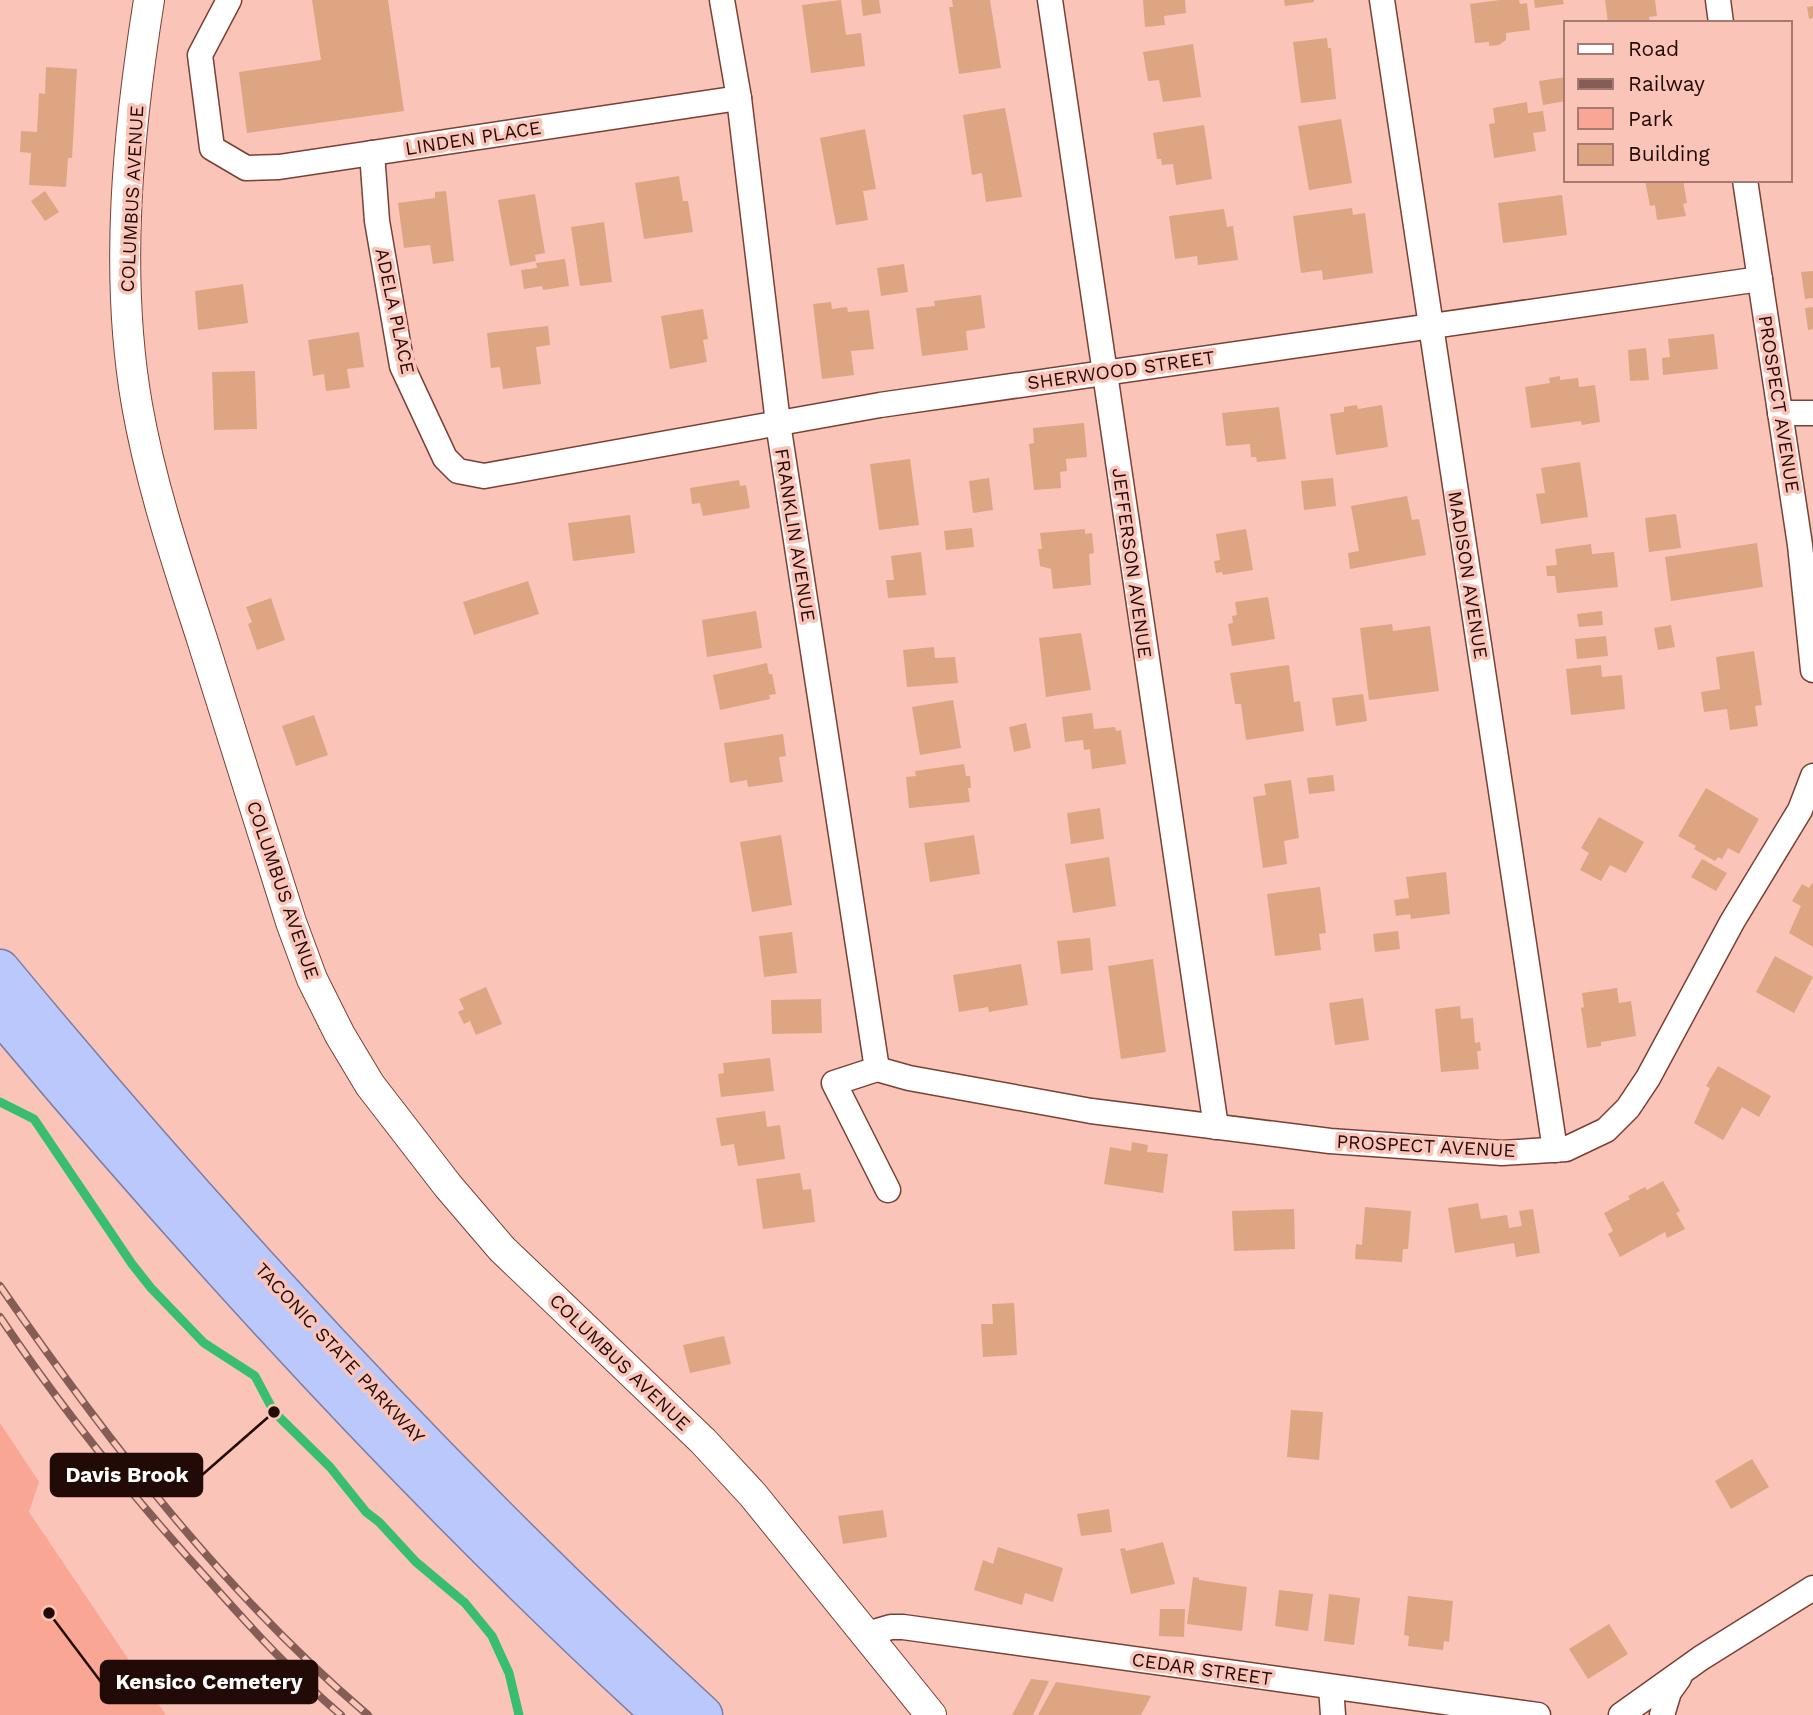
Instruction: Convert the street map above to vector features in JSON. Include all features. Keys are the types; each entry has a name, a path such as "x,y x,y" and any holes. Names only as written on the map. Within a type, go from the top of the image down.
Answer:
{"highway":[{"name":"TACONIC STATE PARKWAY","path":"0,969 141,1134 380,1396 570,1591 704,1715"},
{"name":"TACONIC STATE PARKWAY","path":"0,1013 198,1241 367,1424 477,1538 662,1715"}],"street":[{"name":"COLUMBUS AVENUE","path":"149,0 135,106 126,232 128,311 137,403 162,514 291,922 312,979 340,1035 370,1085 448,1186 502,1250 703,1441 753,1495 932,1715"},
{"name":"LINDEN PLACE","path":"229,0 200,55 212,148 246,168 279,167 739,98"},
{"name":"FRANKLIN AVENUE","path":"722,0 739,98 778,423 877,1069"},
{"name":"JEFFERSON AVENUE","path":"1050,0 1216,1127"},
{"name":"MADISON AVENUE","path":"1382,0 1555,1150"},
{"path":"1718,0 1721,21"},
{"name":"ADELA PLACE","path":"372,153 377,221 402,366 444,458 458,471 484,476"},
{"name":"PROSPECT AVENUE","path":"1745,182 1800,545 1813,670"},
{"name":"SHERWOOD STREET","path":"484,476 880,405 1760,279"},
{"path":"1780,413 1813,413"},
{"name":"PROSPECT AVENUE","path":"877,1069 909,1078 1091,1111 1216,1127 1330,1140 1488,1152 1566,1149 1606,1130 1628,1108 1648,1078 1732,922 1800,810 1813,776"},
{"path":"877,1069 834,1083 888,1190"},
{"path":"1620,1715 1701,1658 1813,1588"},
{"name":"CEDAR STREET","path":"867,1634 903,1628 1538,1715"},
{"path":"1662,1715 1669,1692 1676,1681 1701,1658"},
{"path":"1331,1687 1333,1715"}],"green space":[{"path":"0,1423 39,1482 29,1512 166,1715 0,1715"}],"building":[{"path":"312,0 388,0 404,111 247,133 239,72 321,60"},
{"path":"841,0 846,35 861,33 865,66 811,73 802,5"},
{"path":"861,0 879,0 881,13 863,16"},
{"path":"952,0 990,0 1001,68 959,74 949,7 953,7"},
{"path":"1143,0 1185,0 1186,13 1164,16 1165,25 1145,27"},
{"path":"1284,0 1314,0 1314,2 1285,6"},
{"path":"1500,0 1527,3 1530,30 1506,33 1506,40 1499,45 1489,46 1489,42 1475,43 1470,4"},
{"path":"1534,0 1563,0 1564,4 1535,8"},
{"path":"1605,0 1655,0 1657,16 1649,17 1650,21 1608,21"},
{"path":"1813,6 1813,18 1809,19 1807,7"},
{"path":"1327,38 1328,48 1331,48 1336,99 1301,103 1293,42"},
{"path":"1193,44 1201,97 1163,102 1159,80 1148,81 1143,52"},
{"path":"46,67 77,69 72,158 68,158 66,187 29,185 31,153 20,152 21,131 37,132 39,93 45,94"},
{"path":"1564,77 1564,101 1543,105 1539,81"},
{"path":"1527,102 1528,113 1543,111 1546,131 1533,133 1536,151 1494,158 1489,124 1495,123 1493,108"},
{"path":"1005,108 1022,197 986,202 982,173 972,175 963,115"},
{"path":"1341,119 1352,183 1309,190 1298,126"},
{"path":"1204,125 1212,179 1176,185 1173,164 1162,165 1161,159 1157,159 1153,133"},
{"path":"865,129 876,189 863,191 868,220 836,225 820,138"},
{"path":"679,176 683,201 688,201 693,232 644,239 635,183"},
{"path":"1645,182 1683,182 1686,216 1657,220 1655,205 1650,206"},
{"path":"45,191 59,212 45,221 31,201"},
{"path":"446,191 454,261 433,264 430,245 404,248 398,203 435,198 435,192"},
{"path":"535,194 545,253 535,255 536,261 510,266 498,200"},
{"path":"1562,195 1567,235 1503,243 1498,203"},
{"path":"1352,208 1353,215 1365,213 1373,273 1323,280 1322,270 1301,273 1293,216"},
{"path":"1224,209 1227,227 1233,226 1238,260 1198,265 1197,256 1175,259 1169,216"},
{"path":"604,222 612,282 580,286 571,227"},
{"path":"565,259 569,286 543,290 542,286 524,289 521,270 537,268 536,263"},
{"path":"904,264 908,292 881,296 877,268"},
{"path":"1813,271 1813,298 1805,299 1801,272"},
{"path":"243,284 248,323 198,330 195,291"},
{"path":"981,295 985,328 966,331 968,350 922,356 916,308 935,306 934,301"},
{"path":"831,302 832,309 847,307 848,312 869,310 874,349 851,351 854,375 822,379 813,304"},
{"path":"1813,307 1813,329 1808,330 1805,308"},
{"path":"703,309 708,339 703,340 707,362 670,369 661,316"},
{"path":"548,326 550,345 536,347 541,384 503,389 500,367 491,368 487,333"},
{"path":"359,332 364,367 347,369 350,388 326,391 324,374 313,376 308,340"},
{"path":"1714,334 1718,369 1663,375 1662,358 1670,357 1668,339"},
{"path":"1646,348 1649,380 1630,381 1628,350"},
{"path":"255,371 257,429 214,430 212,372"},
{"path":"1560,376 1560,380 1578,378 1579,387 1595,385 1600,422 1582,425 1581,421 1531,428 1525,387 1550,383 1549,378"},
{"path":"1357,405 1358,409 1382,405 1388,447 1336,455 1330,414 1344,412 1344,407"},
{"path":"1279,407 1286,459 1257,462 1256,457 1251,457 1250,444 1226,446 1222,413"},
{"path":"1084,423 1087,457 1066,459 1067,471 1060,472 1061,488 1034,490 1029,444 1034,443 1033,428"},
{"path":"910,459 919,525 879,530 870,464"},
{"path":"1580,462 1588,517 1541,524 1536,494 1545,493 1541,468"},
{"path":"989,478 993,510 973,513 969,481"},
{"path":"1333,478 1336,506 1304,510 1301,481"},
{"path":"739,480 740,486 746,485 750,508 703,516 700,503 692,504 690,488"},
{"path":"1407,496 1412,520 1419,519 1426,555 1350,569 1348,553 1359,551 1351,506"},
{"path":"1676,514 1681,548 1649,552 1645,518"},
{"path":"630,515 635,553 573,561 568,523"},
{"path":"972,528 974,547 946,550 944,531"},
{"path":"1085,529 1085,534 1092,533 1094,553 1089,554 1091,585 1053,589 1051,569 1040,566 1040,533"},
{"path":"1246,529 1253,570 1223,575 1222,572 1216,573 1214,561 1220,560 1216,534"},
{"path":"1757,543 1763,587 1671,601 1665,557"},
{"path":"1591,544 1592,554 1614,552 1618,587 1557,593 1555,576 1547,576 1546,566 1557,565 1555,549"},
{"path":"921,552 926,595 888,598 886,580 894,580 891,556"},
{"path":"528,581 539,614 474,635 463,602"},
{"path":"1268,597 1275,639 1232,646 1228,624 1233,623 1232,616 1237,615 1235,602"},
{"path":"271,598 285,640 257,650 248,624 252,622 246,607"},
{"path":"756,611 762,648 707,657 702,620"},
{"path":"1602,611 1603,625 1579,627 1577,614"},
{"path":"1392,624 1393,631 1430,626 1439,691 1369,700 1360,628"},
{"path":"1671,625 1675,647 1658,650 1654,628"},
{"path":"1081,633 1091,690 1046,697 1039,638"},
{"path":"1606,636 1608,656 1577,659 1575,639"},
{"path":"934,647 935,658 955,657 958,683 907,687 903,650"},
{"path":"1754,651 1762,705 1755,706 1758,726 1730,730 1727,709 1704,712 1701,692 1720,689 1716,657"},
{"path":"767,663 776,694 769,695 770,699 720,710 713,675"},
{"path":"1289,665 1294,702 1300,701 1304,731 1246,740 1241,704 1235,704 1230,673"},
{"path":"1601,665 1602,677 1622,675 1625,709 1571,715 1566,669"},
{"path":"1363,694 1367,721 1336,726 1332,698"},
{"path":"953,700 961,748 920,755 912,707"},
{"path":"1092,713 1094,729 1115,727 1116,731 1121,730 1126,764 1092,769 1090,749 1084,750 1083,740 1065,742 1062,717"},
{"path":"314,715 328,755 296,766 282,726"},
{"path":"1026,723 1031,748 1014,752 1009,727"},
{"path":"783,734 786,756 779,757 783,782 748,787 747,780 730,783 724,743"},
{"path":"964,764 966,776 970,776 970,802 909,808 906,777 916,776 915,771"},
{"path":"1333,775 1335,791 1309,794 1307,778"},
{"path":"1291,780 1299,838 1284,841 1287,864 1263,868 1253,797 1266,795 1264,784"},
{"path":"1706,788 1759,819 1739,854 1728,848 1722,859 1718,857 1715,861 1678,836"},
{"path":"1100,808 1104,839 1071,844 1067,813"},
{"path":"1599,817 1644,842 1626,873 1610,865 1601,881 1580,870 1589,853 1581,848"},
{"path":"781,835 792,905 752,912 740,842"},
{"path":"974,835 980,874 930,882 924,843"},
{"path":"1109,857 1116,906 1073,913 1065,864"},
{"path":"1702,859 1727,873 1716,891 1691,877"},
{"path":"1446,872 1450,914 1411,919 1410,914 1396,916 1394,900 1409,898 1406,877"},
{"path":"1813,882 1813,947 1789,933 1801,906 1792,901 1802,884 1809,888"},
{"path":"1320,887 1326,933 1319,934 1321,950 1275,956 1267,894"},
{"path":"1398,931 1400,949 1375,952 1373,934"},
{"path":"792,932 797,973 764,977 759,936"},
{"path":"1090,938 1093,970 1061,974 1057,941"},
{"path":"1775,956 1813,977 1794,1013 1756,992"},
{"path":"1153,959 1166,1052 1121,1059 1108,966"},
{"path":"1021,964 1028,1005 989,1012 988,1007 959,1012 953,975"},
{"path":"486,987 502,1024 476,1035 470,1021 464,1024 458,1012 464,1009 459,999"},
{"path":"1617,988 1619,1003 1631,1001 1636,1036 1601,1042 1601,1046 1587,1048 1581,1008 1584,1007 1582,993"},
{"path":"1363,998 1369,1040 1335,1045 1329,1003"},
{"path":"821,999 822,1033 772,1034 771,1000"},
{"path":"1460,1006 1461,1019 1473,1018 1475,1043 1480,1042 1481,1051 1477,1051 1479,1069 1441,1072 1435,1009"},
{"path":"770,1058 774,1091 721,1097 718,1074 724,1073 723,1063"},
{"path":"1718,1066 1771,1096 1759,1117 1742,1107 1723,1140 1694,1123 1710,1088 1706,1086"},
{"path":"765,1111 767,1127 780,1125 785,1159 738,1166 734,1144 721,1146 716,1118"},
{"path":"1132,1142 1148,1145 1147,1152 1168,1154 1163,1193 1104,1184 1110,1147 1131,1151"},
{"path":"800,1173 803,1190 811,1189 815,1222 763,1229 756,1179"},
{"path":"1663,1181 1680,1211 1676,1213 1685,1229 1667,1238 1665,1232 1620,1257 1608,1234 1613,1231 1604,1213 1630,1199 1628,1196"},
{"path":"1478,1203 1481,1219 1507,1215 1509,1228 1522,1226 1519,1211 1533,1209 1540,1253 1516,1257 1514,1243 1455,1253 1448,1208"},
{"path":"1365,1207 1411,1211 1408,1249 1403,1249 1402,1262 1355,1259 1356,1244 1362,1245"},
{"path":"1294,1209 1295,1249 1234,1251 1232,1211"},
{"path":"1014,1303 1017,1355 983,1357 981,1324 993,1324 992,1304"},
{"path":"724,1336 731,1364 690,1373 683,1345"},
{"path":"1291,1410 1323,1412 1319,1460 1287,1457"},
{"path":"1752,1459 1769,1487 1731,1509 1715,1481"},
{"path":"1109,1509 1112,1532 1081,1536 1077,1514"},
{"path":"883,1510 887,1537 843,1544 838,1516"},
{"path":"1163,1542 1175,1584 1131,1594 1120,1549 1125,1548 1126,1551"},
{"path":"998,1547 1063,1568 1053,1602 1025,1593 1022,1605 974,1590 983,1560 993,1564"},
{"path":"1193,1577 1247,1587 1242,1631 1187,1624"},
{"path":"1279,1590 1313,1594 1308,1631 1275,1626"},
{"path":"1329,1594 1360,1598 1354,1645 1324,1641"},
{"path":"1408,1596 1453,1601 1449,1642 1444,1641 1443,1650 1408,1646 1409,1636 1404,1635"},
{"path":"1160,1609 1185,1609 1184,1637 1159,1636"},
{"path":"1609,1624 1628,1654 1588,1679 1569,1649"},
{"path":"1031,1679 1049,1681 1033,1715 1012,1715"},
{"path":"1056,1682 1151,1696 1141,1715 1038,1715"}],"waterway":[{"path":"0,1102 34,1119 151,1288 204,1343 255,1376 274,1412 330,1467 366,1512 379,1522 416,1562 465,1603 492,1636 509,1673 519,1715"}],"railway":[{"path":"0,1286 125,1457 216,1566 315,1668 368,1715"},
{"path":"0,1317 75,1421 156,1521 275,1652 341,1715"}],"place":[{"name":"Davis Brook","path":"274,1412"},
{"name":"Kensico Cemetery","path":"49,1613"}]}
